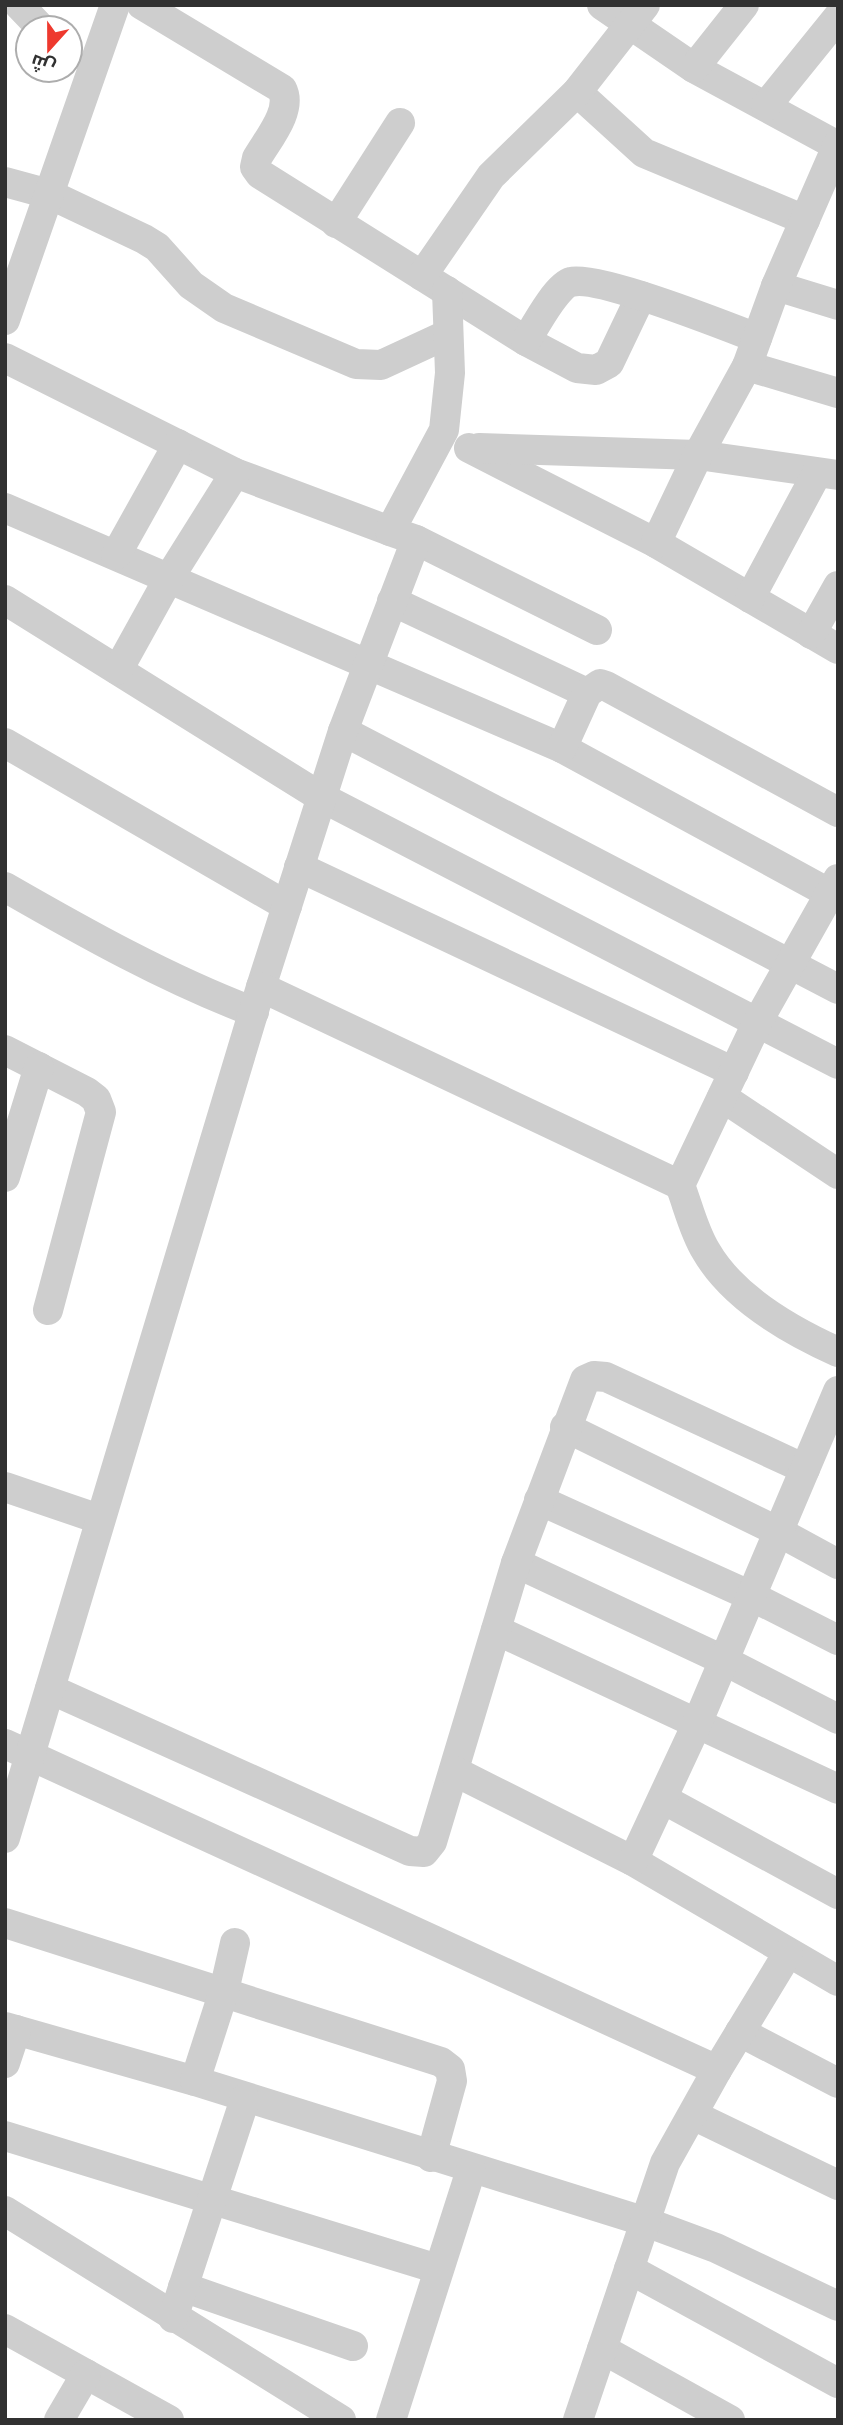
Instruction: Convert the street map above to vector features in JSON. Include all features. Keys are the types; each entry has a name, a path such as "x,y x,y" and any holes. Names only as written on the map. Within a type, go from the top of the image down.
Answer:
{"street":[{"path":"84,52 115,5"},
{"path":"142,5 282,89 286,97 285,108 254,167 260,174 526,341 577,368 596,370 609,363 641,296"},
{"path":"602,5 637,16 694,68 837,145 776,286 747,366 698,455 656,544"},
{"path":"694,68 744,5"},
{"path":"5,1838 18,1750 50,1689 99,1519 299,867 343,731 392,601 403,536 433,451 444,430 449,402 448,334 434,283 498,168 577,92 637,16"},
{"path":"766,106 838,17"},
{"path":"5,320 49,194 75,84"},
{"path":"577,92 644,153 805,220"},
{"path":"336,223 400,123"},
{"path":"5,182 49,194 157,247 191,285 223,308 356,364 381,365 448,334"},
{"path":"526,341 559,290 570,282 585,282 641,296 758,338"},
{"path":"776,286 838,305"},
{"path":"5,358 235,473 403,536 597,630"},
{"path":"747,366 838,393"},
{"path":"116,555 178,444"},
{"path":"433,451 468,448 698,455 831,472 750,598"},
{"path":"468,448 656,544 838,649"},
{"path":"118,670 169,578 235,473"},
{"path":"5,508 562,748 835,890 758,1021 680,1185"},
{"path":"811,634 838,586"},
{"path":"5,600 321,797 838,1064"},
{"path":"392,601 587,693"},
{"path":"562,748 587,693 600,684 606,685 838,812"},
{"path":"343,731 838,989"},
{"path":"5,743 287,906"},
{"path":"299,867 728,1084 838,1174"},
{"path":"5,887 166,974 258,1000 680,1185 705,1251 737,1291 836,1348"},
{"path":"5,1050 88,1092 96,1099 101,1112 48,1310"},
{"path":"5,1177 39,1067"},
{"path":"50,1689 410,1851 424,1852 432,1842 516,1563 565,1427 585,1380 594,1376 606,1377 805,1469"},
{"path":"633,1861 696,1726 838,1391"},
{"path":"565,1427 779,1532 838,1564"},
{"path":"5,1487 99,1519"},
{"path":"539,1500 751,1596 838,1640"},
{"path":"516,1563 723,1660 838,1719"},
{"path":"496,1630 696,1726 838,1789"},
{"path":"18,1750 717,2070"},
{"path":"453,1771 633,1861 838,1981"},
{"path":"663,1799 838,1894"},
{"path":"5,1923 441,2062 450,2069 452,2081 430,2157"},
{"path":"195,2081 224,1991 235,1943"},
{"path":"578,2420 665,2162 788,1953"},
{"path":"5,2063 10,2029 195,2081 471,2170 643,2221 716,2248 838,2306"},
{"path":"740,2032 838,2083"},
{"path":"173,2318 210,2198 245,2099"},
{"path":"692,2115 838,2185"},
{"path":"5,2136 438,2270"},
{"path":"391,2420 471,2170"},
{"path":"5,2211 73,2251 173,2318 341,2420"},
{"path":"629,2269 838,2384"},
{"path":"183,2287 353,2346"},
{"path":"5,2329 169,2420"},
{"path":"602,2349 730,2420"},
{"path":"58,2420 86,2374"}]}
